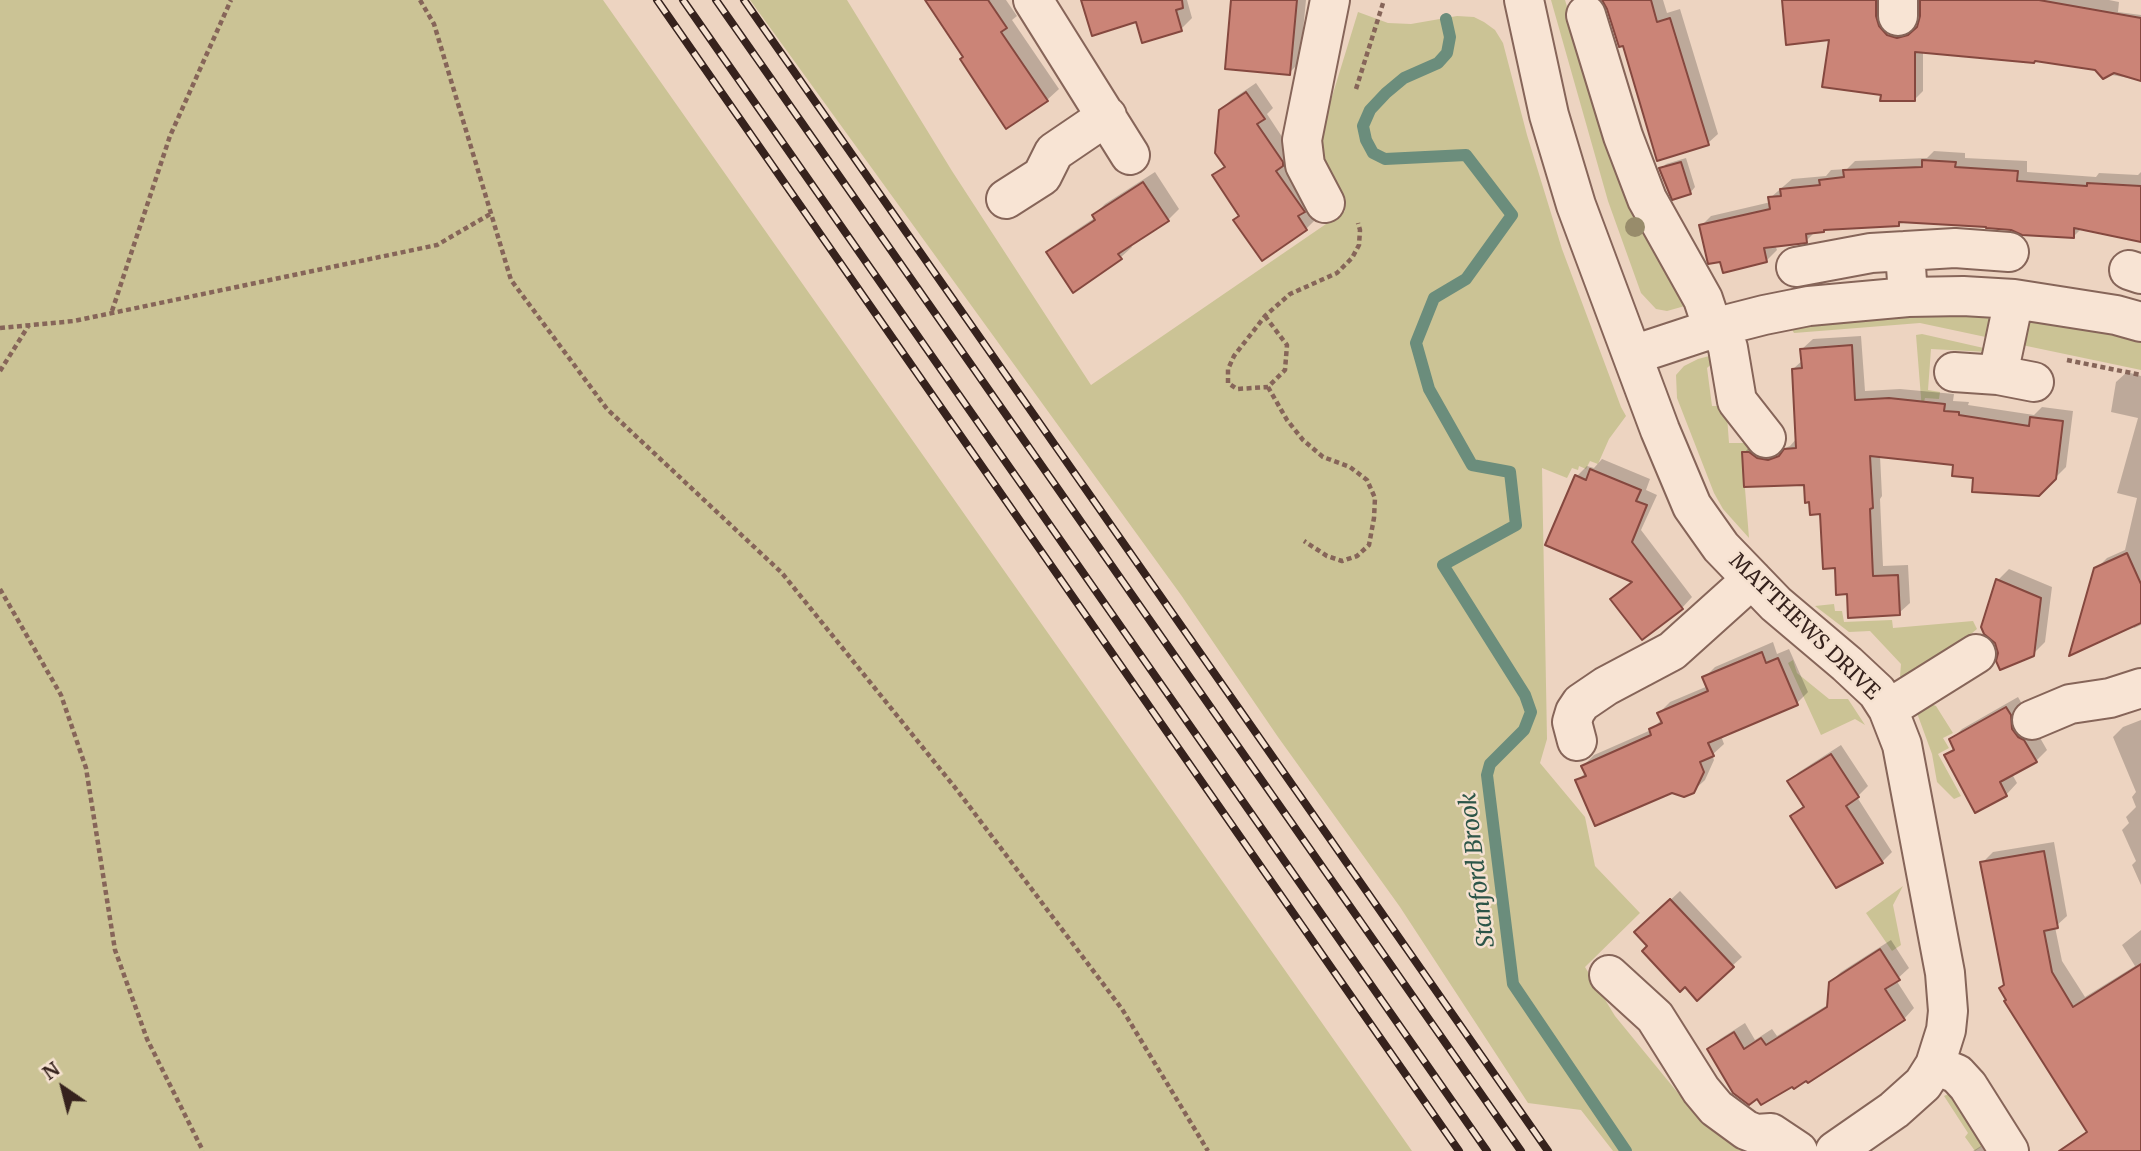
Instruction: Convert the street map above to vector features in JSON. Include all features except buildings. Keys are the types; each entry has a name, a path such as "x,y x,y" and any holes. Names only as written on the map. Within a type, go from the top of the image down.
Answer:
{"street":[{"path":"1033,0 1130,155"},
{"path":"1325,203 1305,165 1302,140 1330,0"},
{"name":"MATTHEWS DRIVE","path":"1524,0 1549,115 1576,205 1660,430 1692,506 1721,547 1776,604 1877,692 1888,709 1902,744 1945,973 1948,1011 1946,1030 1936,1065 1923,1084 1872,1127 1835,1151"},
{"path":"1586,15 1623,136 1647,199 1728,348 1737,401 1766,438"},
{"path":"1006,199 1041,176 1054,152 1107,116"},
{"path":"1796,267 1871,253 1955,248 2008,253"},
{"path":"1905,251 1908,297"},
{"path":"1633,355 1717,327 1808,306 1908,297 2014,299 2141,321"},
{"path":"1954,372 2016,379 2014,299"},
{"path":"1577,741 1572,722 1581,703 1606,686 1672,650 1752,579"},
{"path":"1888,709 1976,654"},
{"path":"2032,720 2070,704 2110,698 2141,688"},
{"path":"1609,975 1655,1017 1701,1090 1716,1108 1746,1130 1785,1142"},
{"path":"1936,1065 1956,1074 1968,1086 2009,1151"}],"path":[{"path":"111,312 170,135 231,0"},
{"path":"421,0 433,24 511,279 607,409 782,573 957,790 1122,1009 1208,1151"},
{"path":"0,328 74,321 437,245 492,213"},
{"path":"1265,316 1287,345 1284,370 1268,387 1287,420 1303,440 1323,457 1350,467 1367,481 1375,498 1369,545 1356,556 1342,561 1327,556 1304,541"},
{"path":"0,371 29,325"},
{"path":"0,589 61,695 86,768 115,950 147,1039 203,1151"}],"shaded area":[{"path":"0,0 603,0 1412,1151 0,1151"},
{"path":"750,0 847,0 952,171 1091,385 1345,211 1322,164 1320,146 1327,113 1358,12 1388,23 1411,24 1457,16 1474,17 1495,30 1503,43 1527,135 1562,249 1626,416 1609,439 1598,464 1590,461 1586,469 1579,466 1578,470 1572,468 1567,478 1542,468 1547,739 1540,763 1585,817 1595,866 1640,913 1585,967 1615,1016 1678,1093 1712,1128 1745,1151 1613,1151 1581,1110 1528,1103 1400,907 1278,737 1181,595"},
{"path":"1551,0 1565,0 1607,140 1692,304 1667,311 1656,309 1641,293 1608,201"},
{"path":"1871,314 1993,314 1995,339 1920,323 1794,333 1790,326"},
{"path":"2031,318 2141,339 2141,370 2022,345 2020,334"},
{"path":"1922,334 1988,349 1987,352 1931,349 1928,390 1940,392 1939,399 1925,398 1922,410 1916,335"},
{"path":"1713,355 1716,360 1707,368 1712,406 1724,410 1727,416 1729,443 1751,443 1752,452 1742,452 1749,538 1723,509 1714,493 1677,398 1676,375 1684,366"},
{"path":"1834,604 1835,611 1842,611 1844,622 1892,620 1893,628 1973,621 1977,629 1955,647 1910,674 1900,677 1901,664 1870,631 1849,632 1815,606"},
{"path":"1793,660 1797,673 1829,699 1848,699 1865,725 1855,719 1821,735 1788,663"},
{"path":"1929,703 1936,706 1953,733 1943,738 1949,748 1938,754 1961,796 1954,799 1937,782 1932,754 1917,713"},
{"path":"1903,886 1893,905 1901,945 1892,951 1866,913"},
{"path":"1950,1093 1984,1145 1975,1151 1965,1137 1968,1133 1944,1096"}],"waterway":[{"name":"Stanford Brook","path":"1446,19 1450,37 1447,53 1438,63 1404,78 1386,93 1370,110 1363,126 1373,153 1385,159 1466,155 1512,215 1466,279 1434,298 1416,343 1429,389 1472,465 1510,472 1516,525 1443,565 1525,695 1531,712 1524,730 1490,764 1487,775 1513,984 1626,1151"}],"railway":[{"path":"657,0 1459,1151"},
{"path":"683,0 1487,1151"},
{"path":"716,0 1521,1151"},
{"path":"744,0 1548,1151"}]}
